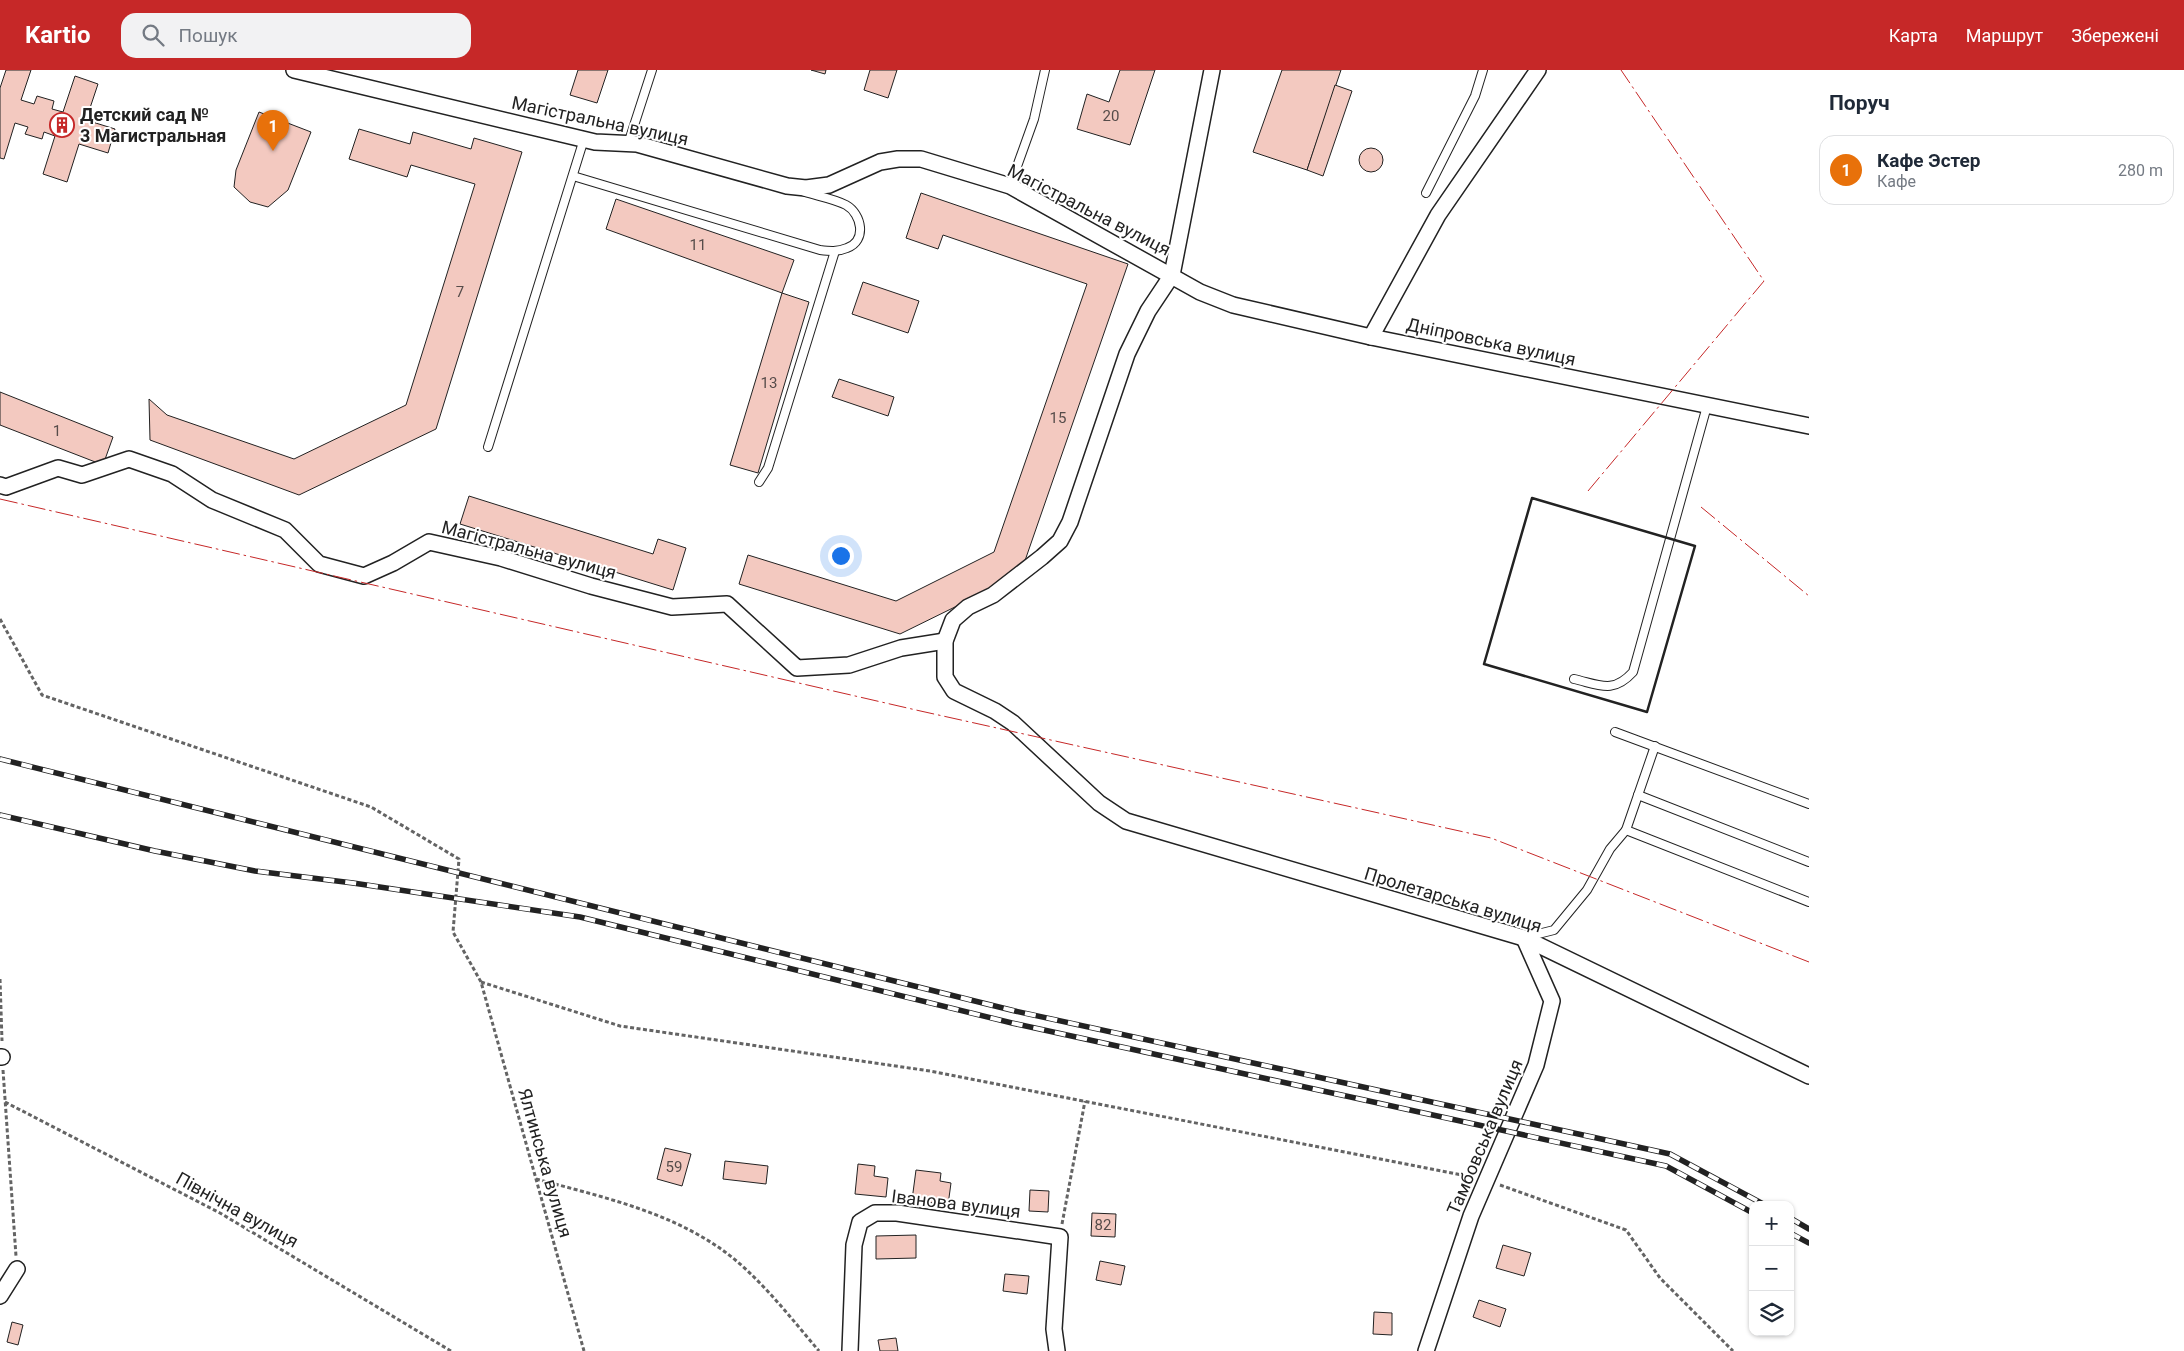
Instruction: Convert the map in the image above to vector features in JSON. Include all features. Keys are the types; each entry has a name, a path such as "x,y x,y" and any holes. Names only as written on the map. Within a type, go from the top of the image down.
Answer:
{"street":[{"name":"Магістральна вулиця","path":"294,70 584,139 628,144 787,186 806,188 829,185 880,162 898,159 921,160 1010,186 1172,274 1148,311 1127,354 1078,501 1060,541 993,595 953,620 944,641 945,678 954,691 995,711 1013,723 1099,803 1126,821"},
{"path":"1172,274 1212,70"},
{"path":"1371,337 1438,215 1538,70"},
{"name":"Дніпровська вулиця","path":"1172,274 1200,292 1233,305 1371,337 1809,426"},
{"name":"Магістральна вулиця","path":"0,485 6,487 58,468 82,475 129,459 172,474 212,500 285,530 319,564 364,576 393,564 429,542 501,558 591,586 672,607 727,604 797,668 849,666 901,648 944,641"},
{"name":"Пролетарська вулиця","path":"1126,821 1524,938 1809,1076"},
{"name":"Тамбовська вулиця","path":"1426,1351 1471,1216 1536,1065 1552,1001 1524,938"},
{"name":"Іванова вулиця","path":"850,1351 854,1245 860,1222 875,1213 897,1213 1060,1237"},
{"path":"1057,1351 1054,1329 1060,1237"},
{"path":"0,1296 17,1269"}],"lane":[{"path":"628,144 652,70"},
{"path":"1010,186 1034,120 1045,70"},
{"path":"1426,193 1475,96 1483,70"},
{"path":"488,447 584,139"},
{"path":"573,176 806,246 835,251 849,248 858,238 861,225 856,214 846,205 787,186"},
{"path":"759,482 768,468 835,251"},
{"path":"1574,679 1615,687 1624,682 1633,672 1707,406"},
{"path":"1615,732 1809,804"},
{"path":"1524,938 1554,930 1587,890 1610,849 1626,830 1655,746"},
{"path":"1638,795 1809,862"},
{"path":"1626,830 1809,902"}],"path":[{"name":"Ялтинська вулиця","path":"0,619 42,695 371,807 459,859 453,932 481,982 584,1351"},
{"path":"0,979 1,1057 17,1269"},
{"path":"481,982 620,1026 930,1071 1486,1180 1626,1230 1660,1278 1733,1351"},
{"path":"1060,1237 1085,1101"},
{"name":"Північна вулиця","path":"5,1102 220,1213 451,1351"},
{"path":"536,1178 613,1200 673,1222 722,1249 778,1301 819,1351"}],"building":[{"name":"Детский сад № 3 Магистральная","path":"6,70 31,70 21,100 34,104 37,96 54,101 52,109 63,112 75,76 98,84 86,120 115,129 108,153 79,144 67,182 43,174 55,136 44,132 42,139 25,134 28,127 15,123 4,159 0,158 0,88"},
{"path":"578,70 608,70 597,103 570,95"},
{"path":"811,70 826,70 825,74"},
{"path":"870,70 897,70 888,98 864,90"},
{"path":"1120,70 1155,70 1130,145 1077,129 1087,94 1109,102"},
{"path":"1282,70 1341,70 1307,170 1253,152"},
{"path":"1335,85 1352,91 1323,176 1307,170"},
{"path":"259,112 311,132 288,190 268,207 250,202 234,187 236,170"},
{"path":"359,129 410,144 413,132 471,149 474,138 522,152 436,429 299,495 150,440 149,399 167,415 294,459 406,405 475,184 411,165 407,177 349,159"},
{"path":"1371,148 1376,149 1382,155 1382,165 1376,171 1371,172 1366,171 1360,165 1359,160 1360,155 1366,149"},
{"path":"921,193 1128,264 1020,575 900,634 739,584 748,555 896,601 994,552 1087,284 943,235 938,249 906,238"},
{"path":"616,199 794,260 782,293 606,229"},
{"path":"863,282 919,301 908,333 852,314"},
{"path":"782,293 809,302 758,473 730,465"},
{"path":"839,379 894,397 888,416 832,397"},
{"path":"0,392 113,437 103,465 0,425"},
{"path":"469,496 653,554 658,539 686,548 673,590 460,524"},
{"path":"665,1148 691,1154 682,1186 657,1179"},
{"path":"725,1161 768,1166 766,1184 723,1179"},
{"path":"858,1164 875,1166 874,1176 888,1178 886,1197 855,1194"},
{"path":"916,1170 941,1173 940,1181 951,1183 948,1205 912,1200"},
{"path":"1030,1190 1049,1191 1048,1212 1029,1211"},
{"path":"1092,1213 1116,1214 1115,1237 1091,1236"},
{"path":"916,1235 916,1258 876,1259 876,1236"},
{"path":"1503,1245 1531,1253 1524,1276 1496,1268"},
{"path":"1100,1261 1125,1266 1121,1285 1096,1280"},
{"path":"1005,1274 1029,1276 1027,1294 1003,1291"},
{"path":"1479,1300 1506,1309 1500,1327 1473,1317"},
{"path":"1374,1312 1392,1313 1392,1335 1373,1334"},
{"path":"12,1322 23,1325 18,1345 7,1342"},
{"path":"896,1338 898,1351 880,1351 878,1340"}],"railway":[{"path":"0,759 1015,1011 1670,1154 1758,1201"},
{"path":"0,815 155,851 255,871 353,883 580,917 1012,1023 1666,1166 1749,1211"},
{"path":"1794,1220 1809,1229"},
{"path":"1794,1235 1809,1243"}],"wall":[{"path":"1532,498 1695,546 1647,712 1484,664 1532,498"}],"power":[{"path":"1588,491 1764,281 1621,70"},
{"path":"0,499 916,710 1491,838 1809,962"},
{"path":"1701,507 1809,596"}],"place":[{"name":"Детский сад № 3 Магистральная","path":"62,125"},
{"name":"Кафе Эстер","path":"273,151"}]}
